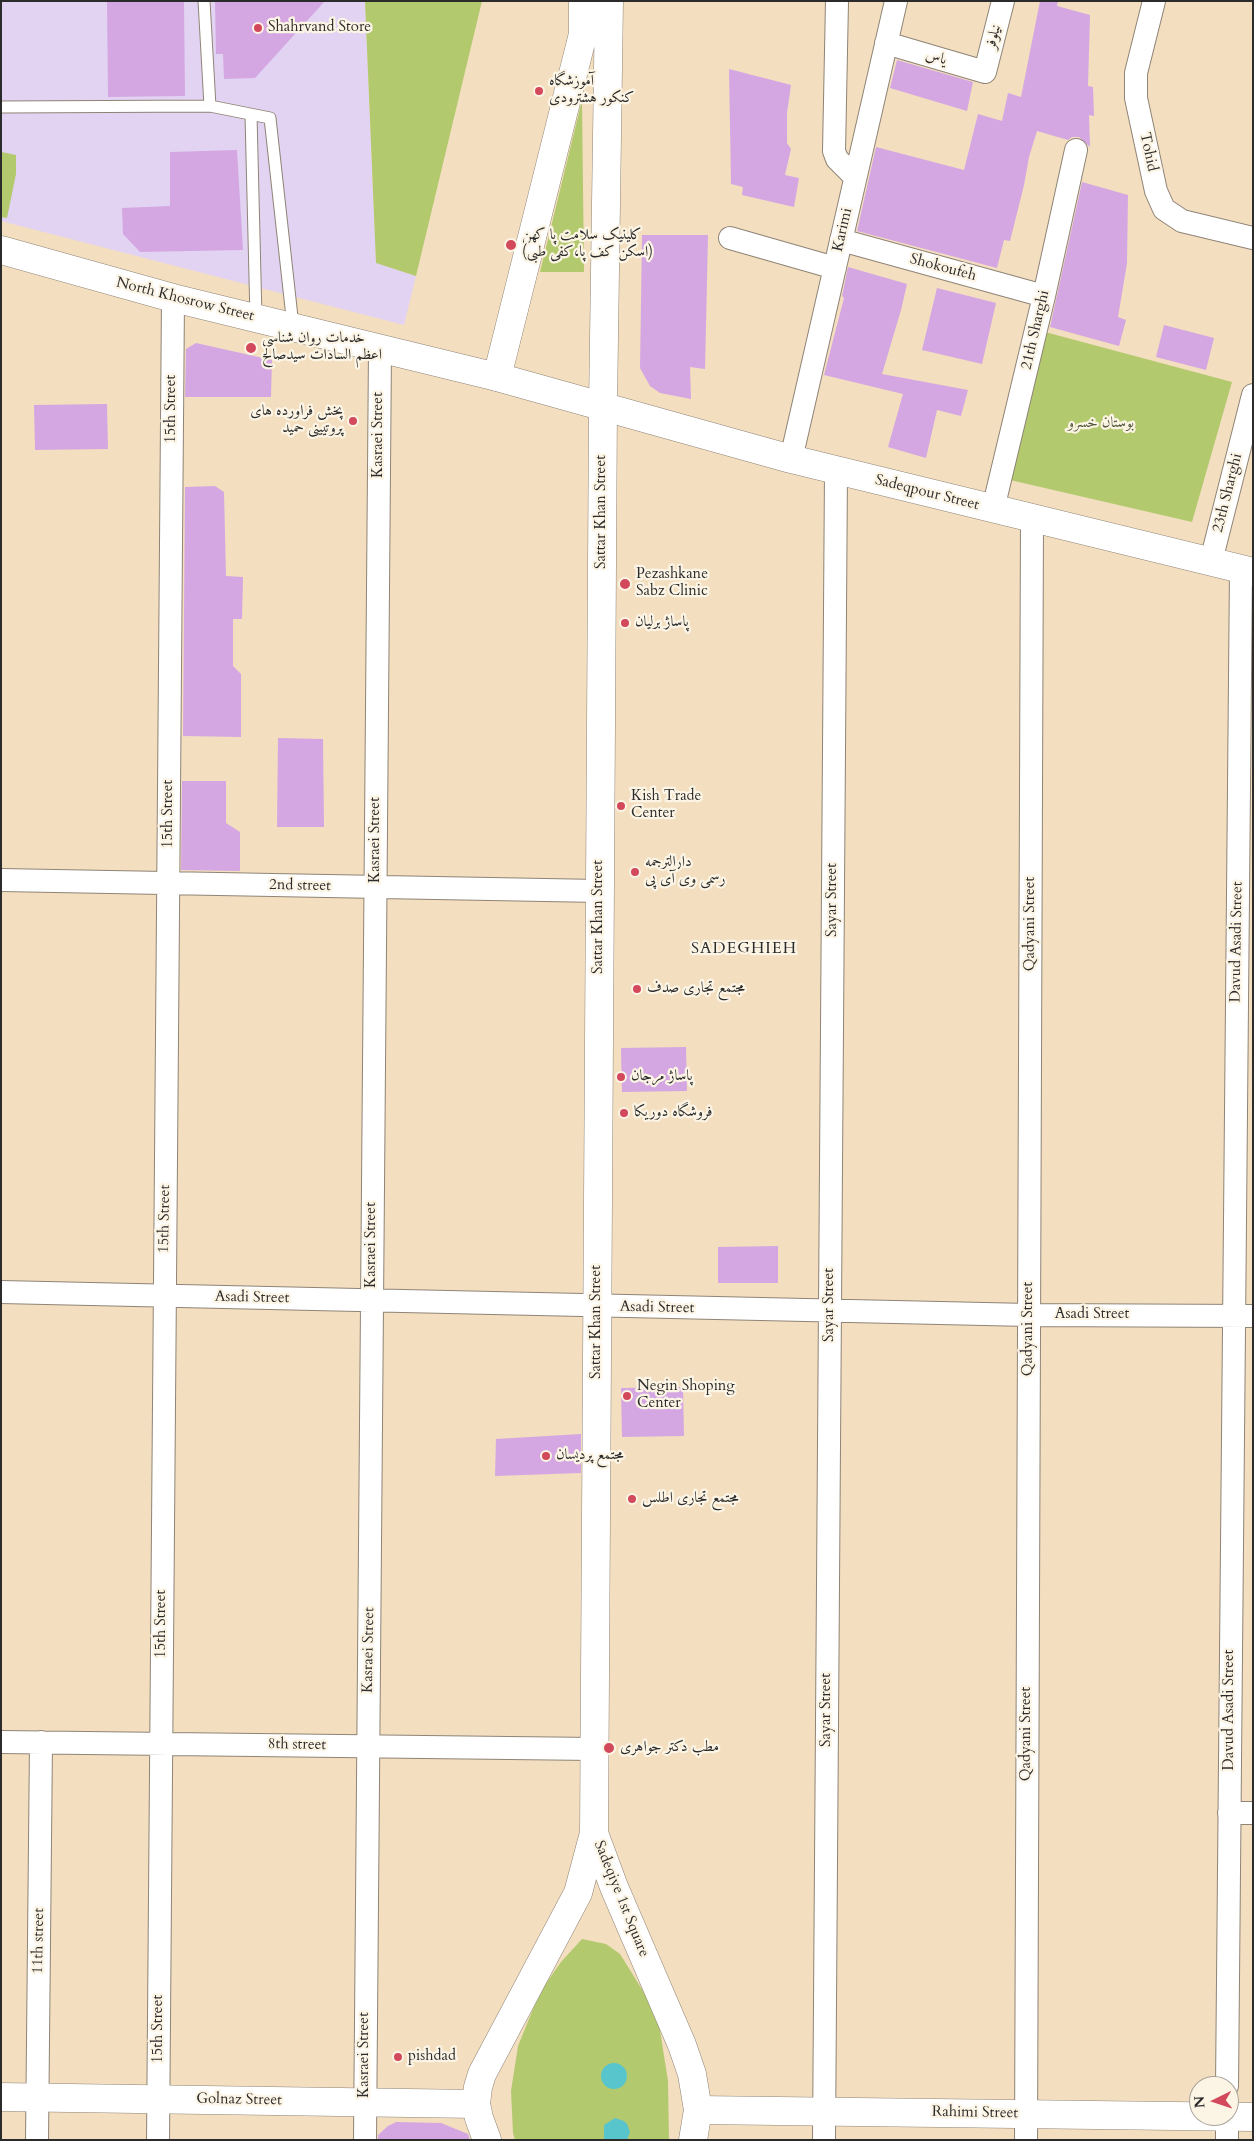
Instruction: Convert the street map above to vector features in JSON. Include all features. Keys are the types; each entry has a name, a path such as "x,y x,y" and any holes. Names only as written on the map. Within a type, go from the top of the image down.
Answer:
{"main road":[{"path":"497,377 583,34 582,1"},
{"name":"Sattar Khan Street","path":"594,1834 603,406 609,1"},
{"name":"North Khosrow Street","path":"1,250 173,298 497,377 603,406"},
{"name":"Sadeqpour Street","path":"603,406 836,471 1247,570"},
{"name":"Sadeqiye 1st Square","path":"487,2140 476,2104 482,2074 578,1893 594,1834"},
{"name":"Sadeqiye 1st Square","path":"594,1834 614,1888 682,2045 692,2074 698,2110 693,2140"},
{"name":"Golnaz Street","path":"1,2097 476,2104"},
{"name":"Rahimi Street","path":"698,2110 824,2111 1026,2127 1189,2118"},
{"name":"Rahimi Street","path":"1239,2116 1253,2117"}],"street":[{"path":"837,1 834,151 837,159 855,177"},
{"name":"Karimi","path":"790,459 896,1"},
{"name":"نیلوفر","path":"986,72 1003,1"},
{"name":"Tohid","path":"1154,1 1136,73 1136,98 1156,191 1164,209 1182,220 1253,238"},
{"name":"یاس","path":"886,43 986,72"},
{"name":"21th Sharghi","path":"993,509 1044,296 1076,150"},
{"path":"730,238 834,268"},
{"name":"Shokoufeh","path":"841,240 1044,296"},
{"name":"15th Street","path":"158,2140 173,298"},
{"name":"Kasraei Street","path":"365,2140 380,350"},
{"name":"23th Sharghi","path":"1211,561 1253,395"},
{"name":"Sayar Street","path":"824,2140 836,471"},
{"name":"Qadyani Street","path":"1026,2127 1032,519"},
{"name":"Davud Asadi Street","path":"1227,2076 1229,1813 1243,1325 1247,570"},
{"name":"2nd street","path":"1,880 600,891"},
{"name":"Asadi Street","path":"1,1292 1029,1315 1243,1325"},
{"name":"8th street","path":"1,1742 594,1749"},
{"name":"11th street","path":"38,2140 41,1742"},
{"path":"1229,1813 1253,1813"},
{"path":"1227,2126 1227,2140"}],"lane":[{"path":"204,1 210,106"},
{"path":"1,107 210,106 270,118 293,328"},
{"path":"251,115 256,318"}],"shaded area":[{"path":"1,1 365,1 376,262 416,276 404,325 1,221"}],"green space":[{"path":"365,1 482,1 416,276 376,263"},
{"path":"582,100 584,272 540,272"},
{"path":"1,148 2,152 16,155 16,174 7,218 1,217"},
{"name":"بوستان خسرو","path":"1045,332 1232,382 1192,522 1010,480"},
{"path":"582,1939 606,1944 620,1954 648,1999 659,2024 668,2081 669,2140 515,2140 511,2091 518,2046 540,1992 561,1962"}],"water":[{"path":"614,2063 624,2066 627,2076 624,2086 614,2089 604,2086 601,2076 604,2066"},
{"path":"615,2118 627,2124 630,2132 627,2140 605,2140 604,2125"}],"building":[{"path":"107,1 184,1 185,96 108,97"},
{"name":"Shahrvand Store","path":"215,1 325,1 255,78 224,79 223,54 216,54"},
{"path":"1040,1 1058,1 1057,6 1090,15 1088,86 1093,87 1094,116 1089,115 1090,147 1079,137 1072,137 1068,140 1037,131 1029,157 1010,241 1004,240 997,268 857,231 876,147 964,170 978,114 1002,121 1008,93 1021,97"},
{"path":"897,60 973,82 967,111 890,88"},
{"path":"729,69 791,85 787,113 787,143 791,149 785,175 799,178 794,207 742,195 743,187 731,184"},
{"path":"237,150 243,250 140,252 123,234 122,208 170,206 170,152"},
{"path":"1082,182 1128,195 1127,263 1118,317 1126,320 1119,346 1050,327"},
{"path":"642,235 708,235 705,369 690,367 691,399 660,393 650,386 640,368"},
{"path":"848,267 907,284 882,374 968,390 961,416 937,410 926,458 888,447 903,394 824,375 844,298 842,296"},
{"path":"937,288 996,303 982,364 922,350"},
{"path":"1164,325 1214,338 1206,370 1156,357"},
{"path":"196,343 272,360 271,397 185,397 186,349"},
{"path":"107,404 108,449 35,450 34,405"},
{"path":"215,486 224,492 226,576 243,577 242,619 233,619 233,666 241,674 241,737 183,736 185,487"},
{"path":"278,738 323,739 324,827 277,827"},
{"path":"182,781 226,781 226,823 240,832 240,871 181,870"},
{"path":"686,1047 687,1091 622,1092 621,1048"},
{"path":"778,1246 778,1283 718,1283 718,1247"},
{"path":"683,1387 684,1436 622,1437 621,1388"},
{"name":"مجتمع پردیسان","path":"581,1434 581,1473 495,1476 496,1439"},
{"path":"396,2122 441,2123 468,2134 470,2140 378,2140 378,2135"}],"place":[{"name":"Shahrvand Store","path":"258,28"},
{"name":"آموزشگاه کنکور هشترودی","path":"539,91"},
{"name":"کلینیک سلامت پا کهن (اسکن کف پا،کفی طبی)","path":"511,245"},
{"name":"خدمات روان شناسی اعظم السادات سیدصالح","path":"251,348"},
{"name":"پخش فراورده های پروتیینی حمید","path":"353,421"},
{"name":"Pezashkane Sabz Clinic","path":"625,584"},
{"name":"پاساژ برلیان","path":"625,623"},
{"name":"Kish Trade Center","path":"621,806"},
{"name":"دارالترجمه رسمی وی آی پی","path":"635,872"},
{"name":"مجتمع تجاری صدف","path":"637,989"},
{"name":"پاساژ مرجان","path":"621,1077"},
{"name":"فروشگاه دوریکا","path":"624,1113"},
{"name":"Negin Shoping Center","path":"627,1396"},
{"name":"مجتمع پردیسان","path":"546,1456"},
{"name":"مجتمع تجاری اطلس","path":"632,1499"},
{"name":"مطب دکتر جواهری","path":"609,1748"},
{"name":"pishdad","path":"398,2057"}],"district":[{"name":"SADEGHIEH","path":"744,949"}]}
